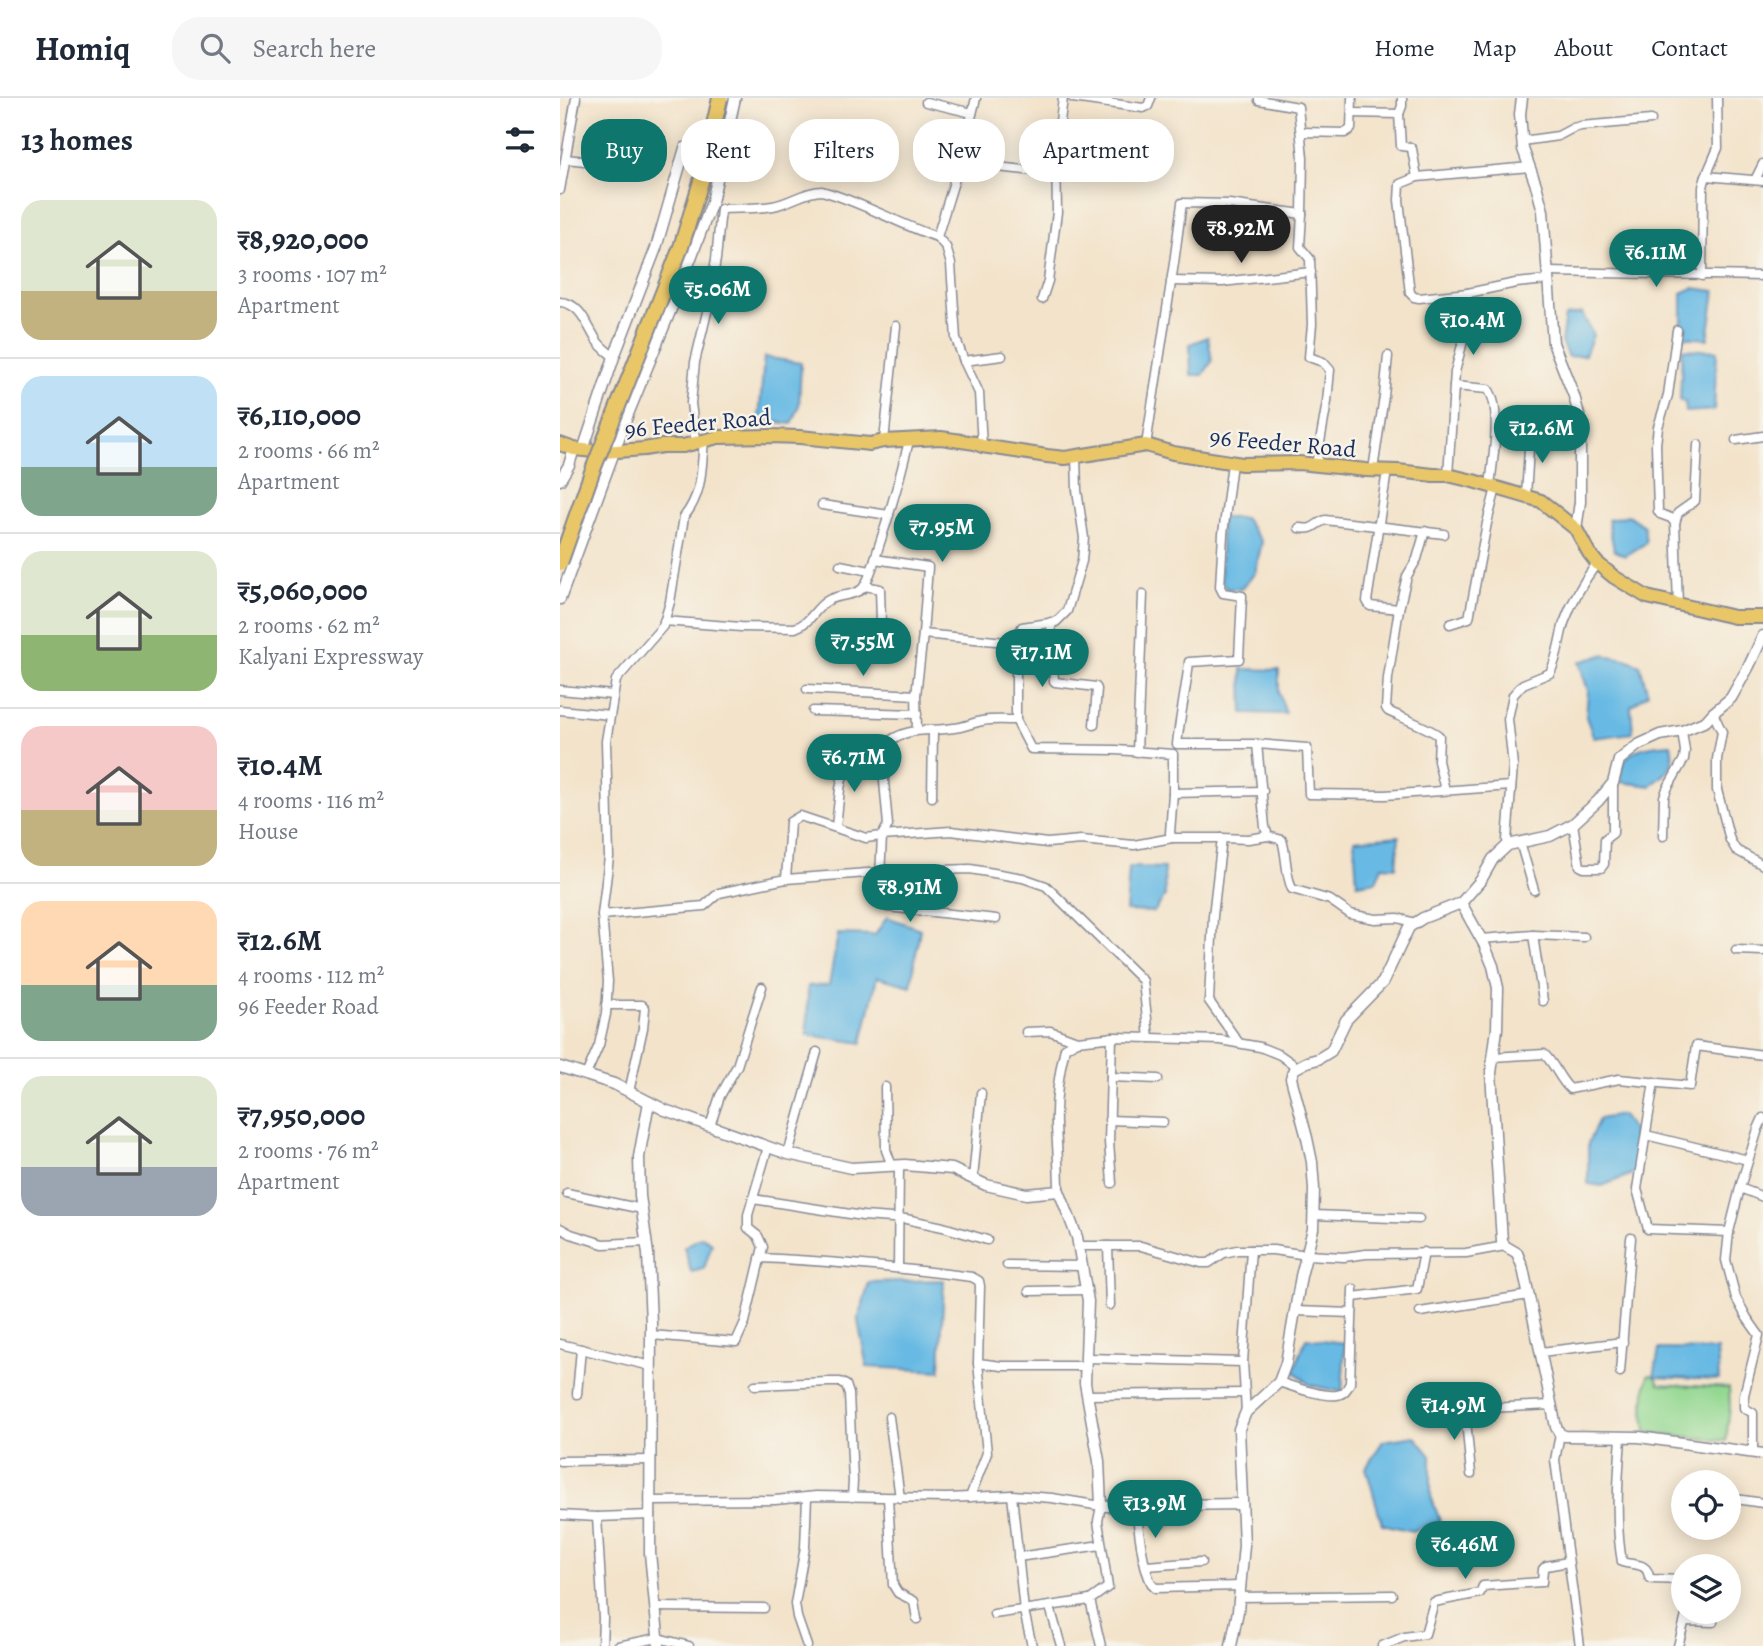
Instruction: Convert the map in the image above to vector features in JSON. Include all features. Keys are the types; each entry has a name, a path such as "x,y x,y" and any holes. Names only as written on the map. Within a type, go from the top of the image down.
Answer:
{"highway":[{"path":"560,563 592,472 681,247 702,178 720,98"}],"main road":[{"name":"96 Feeder Road","path":"560,444 583,450 615,451 683,446 718,437 800,437 870,444 941,438 1047,456 1076,456 1146,445 1173,453 1251,465 1286,463 1448,475 1541,501 1576,529 1597,563 1647,597 1734,617 1763,617"}],"street":[{"path":"560,190 576,98"},
{"path":"731,119 735,98"},
{"path":"971,119 976,98"},
{"path":"1060,119 1063,98"},
{"path":"1073,98 1143,108 1148,106 1151,98"},
{"path":"1248,98 1298,107 1303,158 1300,247 1310,259 1311,272 1312,324 1309,357 1323,362 1330,370 1316,465"},
{"path":"1301,132 1345,133 1351,129 1352,98"},
{"path":"1402,98 1399,114 1401,146 1412,149 1417,177"},
{"path":"1522,98 1520,114 1523,149 1543,211 1553,343 1580,419 1580,502 1576,529"},
{"path":"1702,276 1703,187 1718,148 1717,99 1728,98"},
{"path":"926,102 972,113"},
{"path":"1352,113 1399,114"},
{"path":"1522,141 1558,136 1581,126 1651,120"},
{"path":"566,159 581,161"},
{"path":"560,480 583,450 614,357 656,248 681,162"},
{"path":"1706,176 1759,181 1763,164"},
{"path":"1530,167 1417,177 1400,184 1399,200 1410,293 1414,297 1468,293 1548,276 1763,276"},
{"path":"560,599 628,414 712,202 717,182"},
{"path":"937,237 954,182"},
{"path":"1042,299 1048,281 1057,212 1055,182"},
{"path":"586,1075 599,1045 608,981 602,915 609,858 606,741 615,680 663,626 670,603 684,517 701,482 700,442 691,403 695,362 716,259 721,209 784,204 813,191 822,191 877,212 911,229 937,237 946,247 951,264 956,339 979,393 982,446"},
{"path":"1146,445 1182,203 1229,204 1302,214"},
{"path":"1171,281 1222,282 1311,272"},
{"path":"1448,475 1455,372 1464,337 1468,293"},
{"path":"560,302 565,302 581,312 599,344 614,357"},
{"path":"884,442 896,327"},
{"path":"1675,523 1658,511 1656,444 1658,427 1668,395 1677,330"},
{"path":"964,361 1002,356"},
{"path":"1373,470 1388,356"},
{"path":"1450,624 1469,618 1493,487 1495,434 1493,399 1488,389 1454,386"},
{"path":"1526,496 1530,433"},
{"path":"1736,440 1763,436"},
{"path":"664,621 795,628 810,620 824,603 859,591 865,586 875,559 897,491 909,441"},
{"path":"1678,605 1675,523 1678,513 1696,499 1698,445"},
{"path":"1076,456 1077,490 1084,538 1082,561 1067,611 1056,622 1022,627 1016,643 1016,720 1031,748 1173,754 1172,838"},
{"path":"1232,463 1223,534 1220,587 1223,593 1242,596 1240,659 1189,662 1177,744 1257,744 1307,748 1309,794 1385,795 1511,786"},
{"path":"1387,471 1367,601 1370,606 1399,609"},
{"path":"822,505 889,515"},
{"path":"1299,527 1310,529 1325,520 1444,534"},
{"path":"1425,531 1417,559 1407,576 1399,609 1386,708 1439,736 1438,761 1446,790"},
{"path":"875,559 928,567 916,695 917,730"},
{"path":"1508,845 1513,766 1508,719 1513,695 1523,684 1550,673 1564,624 1581,585 1597,563"},
{"path":"840,565 870,571"},
{"path":"865,586 880,589 882,654"},
{"path":"1137,752 1143,594"},
{"path":"1051,622 1054,681 1096,687 1094,726"},
{"path":"923,634 1016,643"},
{"path":"1573,824 1580,866 1601,868 1604,864 1605,839 1614,833 1613,783 1619,760 1638,744 1706,721 1731,698 1763,636"},
{"path":"560,690 613,695"},
{"path":"807,690 916,695"},
{"path":"560,709 610,715"},
{"path":"813,711 917,714"},
{"path":"1713,713 1722,732 1717,759 1717,790 1730,839 1736,850 1763,864"},
{"path":"996,919 888,907 883,904 880,897 882,836 888,825 884,781 885,745 895,736 917,730 964,727 982,721 1016,720"},
{"path":"932,797 933,730"},
{"path":"1663,836 1664,797 1684,759 1682,731"},
{"path":"1257,744 1268,836"},
{"path":"836,827 840,789 848,756"},
{"path":"1231,1646 1244,1545 1239,1429 1246,1412 1279,1382 1286,1363 1313,1229 1312,1163 1291,1078 1294,1069 1331,1051 1346,1020 1383,982 1409,927 1423,918 1461,903 1481,880 1493,859 1508,845 1550,836 1573,824 1613,783"},
{"path":"1174,793 1263,791"},
{"path":"786,879 790,822 800,816 866,838 951,831 1046,843 1081,840 1135,845 1172,838 1248,839 1268,836 1282,840 1286,853 1287,879 1292,888 1330,900 1350,914 1375,919 1398,918 1415,923"},
{"path":"1222,838 1213,916 1209,1001 1239,1043"},
{"path":"1520,842 1534,890"},
{"path":"602,915 704,906 719,893 786,879 970,869 1023,878 1046,886 1143,981 1149,1038"},
{"path":"1461,903 1493,966 1498,988 1497,1029 1491,1073 1502,1241 1517,1253 1523,1268 1551,1405 1560,1434 1555,1460 1580,1646"},
{"path":"1481,939 1533,935 1584,937"},
{"path":"1533,935 1543,1001"},
{"path":"1736,950 1763,951"},
{"path":"710,1126 720,1096 737,1066 762,987"},
{"path":"606,1005 644,1006 643,1028 629,1092"},
{"path":"1026,1032 1050,1031 1077,1041"},
{"path":"993,1614 1090,1600 1108,1587 1098,1521 1101,1506 1099,1461 1085,1382 1088,1301 1077,1237 1059,1191 1056,1124 1059,1073 1065,1048 1077,1041 1112,1037 1220,1040 1260,1047 1280,1055 1297,1067"},
{"path":"1112,1037 1109,1120 1112,1183"},
{"path":"1493,1057 1544,1054 1570,1089 1619,1080 1690,1086 1696,1046 1763,1055"},
{"path":"788,1154 817,1052"},
{"path":"560,1067 614,1084 665,1110 788,1154 851,1168 895,1166 952,1169 986,1185 1026,1194 1059,1191"},
{"path":"1111,1077 1158,1079"},
{"path":"1654,1082 1637,1189 1648,1228 1729,1232"},
{"path":"885,1087 886,1150 895,1166 899,1218 898,1268"},
{"path":"973,1179 981,1093"},
{"path":"649,1102 639,1157 651,1335 650,1553 658,1642"},
{"path":"1560,1434 1574,1437 1639,1437 1758,1453 1753,1413 1744,1408 1744,1395 1759,1335 1736,1298 1726,1260 1729,1232 1740,1188 1763,1118"},
{"path":"1109,1120 1163,1122"},
{"path":"1646,1135 1748,1160"},
{"path":"651,1335 736,1342 745,1322 763,1247 758,1236 748,1228 748,1215 768,1147"},
{"path":"1740,1188 1763,1197"},
{"path":"567,1194 642,1209"},
{"path":"753,1199 863,1216 899,1218 986,1240"},
{"path":"1314,1215 1419,1219"},
{"path":"560,1228 603,1244 646,1242"},
{"path":"1620,1372 1630,1238"},
{"path":"1078,1246 1141,1246 1201,1263 1237,1250 1273,1250 1344,1257 1424,1252 1466,1253 1505,1246"},
{"path":"1108,1246 1110,1305"},
{"path":"1246,1412 1243,1362 1251,1250"},
{"path":"1279,1382 1308,1391 1337,1395 1347,1390 1350,1383 1353,1293 1417,1289 1424,1252"},
{"path":"760,1258 832,1261 972,1277 979,1281 978,1363 987,1453 970,1497"},
{"path":"1007,1265 1081,1266"},
{"path":"1029,1291 1086,1290"},
{"path":"1420,1312 1529,1295"},
{"path":"1295,1311 1352,1313"},
{"path":"1541,1352 1623,1342"},
{"path":"560,1344 651,1366"},
{"path":"577,1394 581,1349"},
{"path":"978,1363 1002,1366 1086,1362 1243,1362"},
{"path":"755,1385 829,1381 846,1385 849,1394 852,1497"},
{"path":"1087,1395 1244,1393"},
{"path":"1450,1410 1551,1405"},
{"path":"1465,1409 1471,1474"},
{"path":"889,1417 900,1498"},
{"path":"1621,1438 1618,1475 1622,1562 1645,1567 1652,1578 1671,1579"},
{"path":"560,1461 651,1460"},
{"path":"1012,1495 1024,1611 1032,1646"},
{"path":"651,1501 1012,1495 1101,1506 1242,1504"},
{"path":"807,1497 805,1547 795,1604 807,1646"},
{"path":"888,1498 893,1586 898,1593 914,1601 917,1619"},
{"path":"1741,1500 1763,1503"},
{"path":"1136,1506 1146,1566 1151,1585 1155,1588 1392,1594"},
{"path":"560,1516 650,1515"},
{"path":"597,1517 603,1618 601,1646"},
{"path":"1018,1557 1101,1545"},
{"path":"1146,1566 1201,1562"},
{"path":"1382,1646 1409,1636 1425,1634 1434,1602 1480,1593 1483,1586 1542,1582 1543,1569 1546,1566 1568,1562"},
{"path":"1090,1600 1101,1646"},
{"path":"655,1606 764,1608"},
{"path":"1050,1607 1061,1646"},
{"path":"1678,1646 1684,1624"},
{"path":"1409,1636 1410,1646"},
{"path":"618,1646 658,1642 689,1646"}],"green space":[{"path":"1648,1375 1655,1375 1659,1384 1729,1388 1726,1441 1646,1432 1644,1403"}],"water":[{"path":"1693,288 1715,291 1708,339 1682,337 1682,293"},
{"path":"1582,313 1593,335 1585,355 1568,357 1561,342 1565,316"},
{"path":"1208,337 1212,361 1203,375 1191,375 1190,344"},
{"path":"1682,349 1717,351 1714,410 1686,412 1685,402 1680,401"},
{"path":"764,357 801,363 799,407 792,424 759,420"},
{"path":"1628,515 1644,526 1646,543 1625,556 1614,550 1608,520"},
{"path":"1221,518 1244,518 1262,542 1255,573 1241,589 1227,589 1221,581"},
{"path":"1603,655 1626,659 1640,665 1648,693 1631,706 1633,733 1594,738 1586,717 1588,691 1579,662"},
{"path":"1242,669 1279,670 1279,693 1286,714 1243,713"},
{"path":"1671,744 1673,759 1670,769 1651,786 1621,782 1624,762 1635,751"},
{"path":"1399,836 1396,867 1382,866 1376,881 1357,884 1354,840"},
{"path":"1129,867 1164,868 1165,896 1154,912 1126,911"},
{"path":"887,917 920,929 911,986 877,977 862,1043 807,1035 808,986 829,985 838,934 875,935"},
{"path":"1621,1115 1633,1130 1637,1172 1602,1186 1588,1184 1588,1143 1599,1119"},
{"path":"702,1237 712,1243 704,1269 691,1272 684,1247"},
{"path":"944,1280 940,1371 867,1367 858,1321 869,1282"},
{"path":"1306,1338 1345,1343 1342,1392 1310,1385 1294,1371"},
{"path":"1659,1349 1717,1350 1719,1380 1654,1377"},
{"path":"1415,1436 1431,1456 1431,1496 1440,1521 1412,1531 1382,1524 1366,1468 1383,1441"}]}
